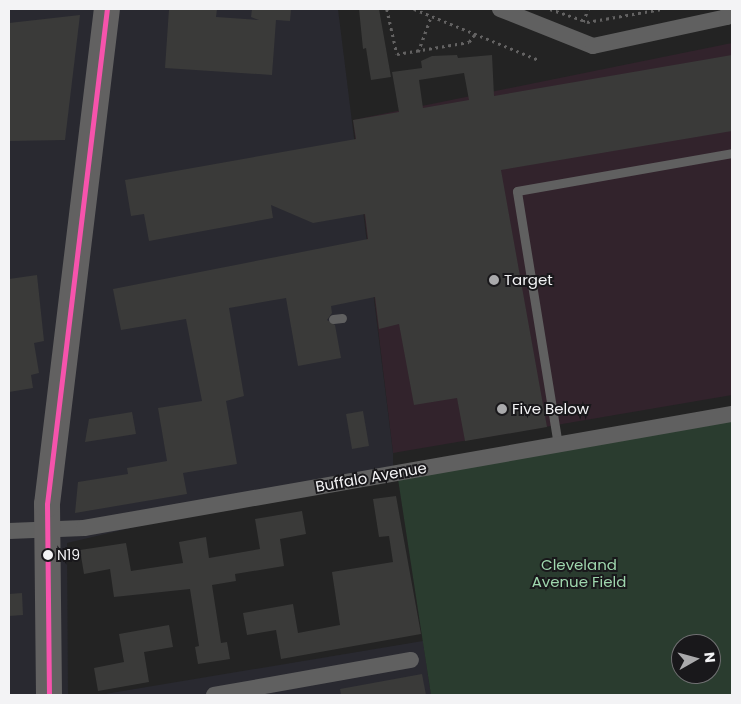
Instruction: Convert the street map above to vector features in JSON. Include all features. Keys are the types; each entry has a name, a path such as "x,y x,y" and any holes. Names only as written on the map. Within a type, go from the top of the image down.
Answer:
{"main road":[{"path":"48,695 46,528 107,9"}],"street":[{"path":"500,9 593,46 727,17 729,9"},
{"name":"Buffalo Avenue","path":"9,531 46,528 84,528 732,414"},
{"path":"214,695 412,660"}],"lane":[{"path":"558,444 517,191 732,153"}],"path":[{"path":"387,9 396,54 418,52 469,42 475,34"},
{"path":"414,9 539,60"},
{"path":"550,9 584,22 662,9"},
{"path":"584,22 588,9"},
{"path":"418,52 431,16"}],"shaded area":[{"path":"9,9 338,9 393,453 393,466 67,543 68,695 9,695"},
{"path":"732,43 732,395 393,453 353,120"},
{"path":"423,641 431,695 99,695"}],"green space":[{"name":"Cleveland Avenue Field","path":"732,421 732,695 431,695 398,479"}],"building":[{"path":"169,9 217,9 216,17 259,20 251,17 252,9 291,9 290,21 276,20 272,75 165,68"},
{"path":"359,9 379,9 391,77 371,80 366,48 363,49"},
{"path":"80,15 65,140 9,141 9,23"},
{"path":"457,55 458,58 492,55 494,96 732,55 732,131 501,170 547,427 465,441 457,398 414,405 399,324 379,329 375,297 331,306 332,313 327,320 335,325 341,358 298,366 286,298 229,308 244,396 226,401 237,464 183,473 187,494 75,513 78,482 128,474 127,468 167,461 158,408 202,401 186,319 121,330 113,289 368,239 365,214 313,223 271,205 273,218 149,241 144,214 131,216 125,180 356,139 353,120 399,112 392,72 422,68 421,61 432,56","holes":["464,73 469,100 423,108 419,80"]},
{"path":"37,275 44,341 34,343 39,373 31,375 33,388 9,392 9,279"},
{"path":"363,411 369,446 352,449 346,414"},
{"path":"132,412 136,434 85,442 89,419"},
{"path":"396,496 421,634 281,659 276,630 247,635 243,613 293,604 298,633 340,625 332,572 393,562 389,536 379,537 373,499"},
{"path":"302,511 306,534 280,539 284,566 235,574 236,581 212,585 221,643 227,642 230,659 198,664 195,647 199,646 190,589 114,597 110,569 84,574 80,550 126,543 131,571 183,563 179,542 206,537 209,558 260,549 255,519"},
{"path":"22,593 23,615 9,616 9,594"},
{"path":"169,625 173,647 144,652 149,682 98,691 94,668 124,662 119,634"},
{"path":"422,674 426,695 341,695 340,689"}],"transit line":[{"path":"49,695 47,504 107,9"}],"place":[{"name":"Target","path":"494,280"},
{"name":"Five Below","path":"502,409"},
{"name":"N19","path":"48,555"}]}
